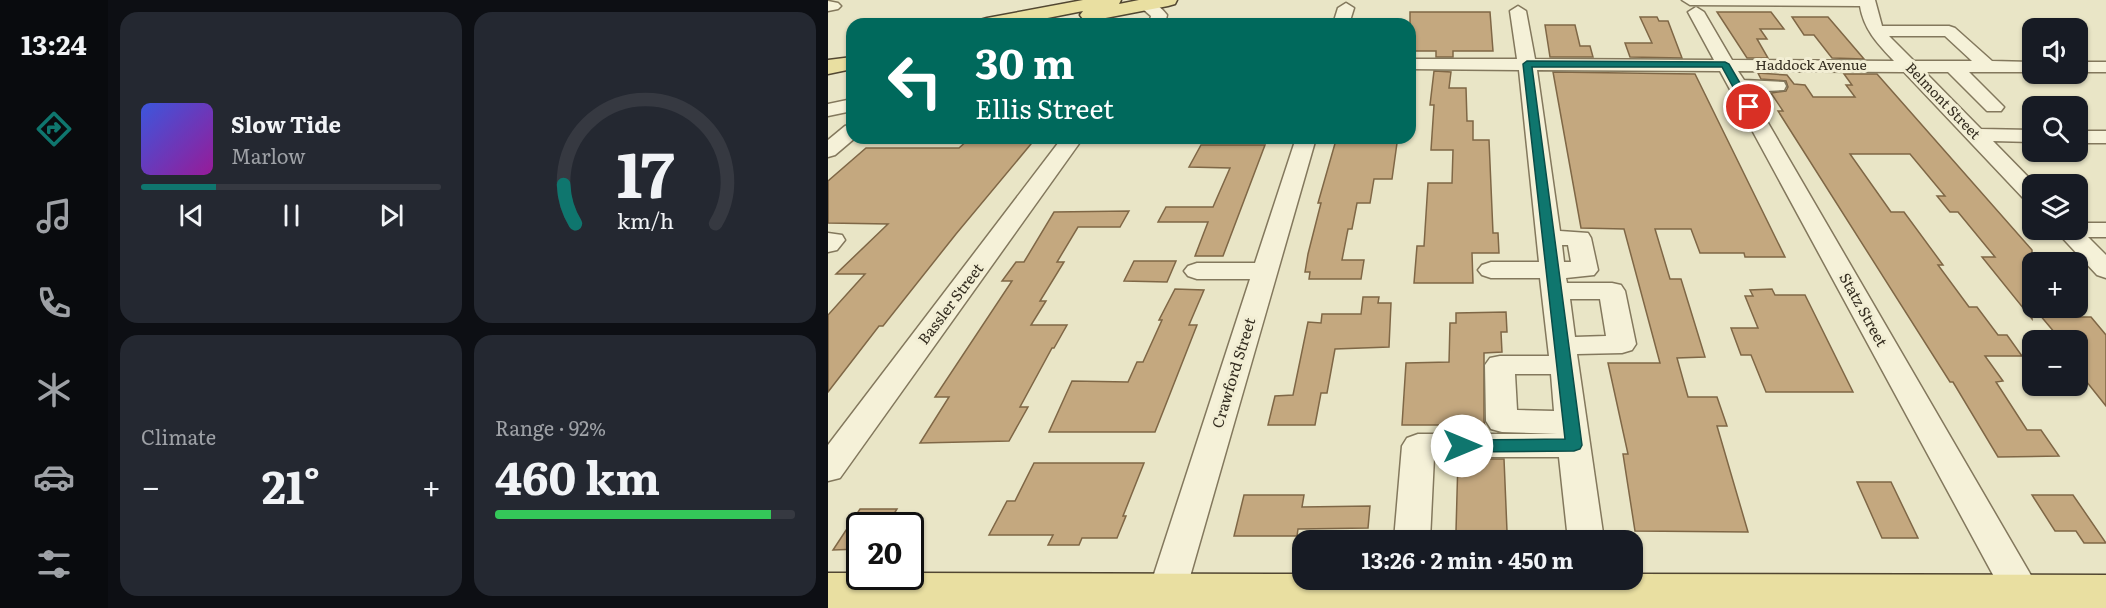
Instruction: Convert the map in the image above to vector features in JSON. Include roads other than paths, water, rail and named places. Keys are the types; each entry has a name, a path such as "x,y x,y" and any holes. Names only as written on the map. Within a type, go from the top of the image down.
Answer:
{"main road":[{"path":"1018,18 1112,0"},
{"path":"1087,18 1141,1 1168,0"},
{"path":"828,55 846,51"},
{"path":"828,67 846,64"},
{"path":"828,592 1164,601 1343,590"},
{"path":"1500,590 1592,594 2027,601 2106,595"}],"street":[{"path":"1141,1 1159,15 1158,18"},
{"path":"1693,6 1867,1 1874,26"},
{"name":"Statz Street","path":"1693,6 2027,601"},
{"path":"1518,11 1527,64 1585,530"},
{"path":"1874,26 1933,23"},
{"path":"1874,26 1949,31 1987,66"},
{"name":"Belmont Street","path":"1874,26 2022,183"},
{"name":"Haddock Avenue","path":"1416,64 1527,64 1731,75 1909,65 2022,67"},
{"path":"1952,66 1994,106"},
{"path":"2088,67 2106,68"},
{"path":"1731,75 1776,86"},
{"path":"828,110 846,106"},
{"path":"828,151 846,135"},
{"path":"1976,135 2022,136"},
{"path":"2088,137 2106,137"},
{"name":"Bassler Street","path":"828,469 1069,144"},
{"name":"Crawford Street","path":"1164,601 1304,144"},
{"path":"2088,231 2106,231"},
{"path":"828,240 833,240 828,245"},
{"path":"2077,240 2106,270"},
{"path":"1491,270 1612,291 1622,344 1500,365 1502,421 1573,434"},
{"path":"1197,271 1266,271"},
{"path":"1413,530 1418,446 1573,434"}]}
